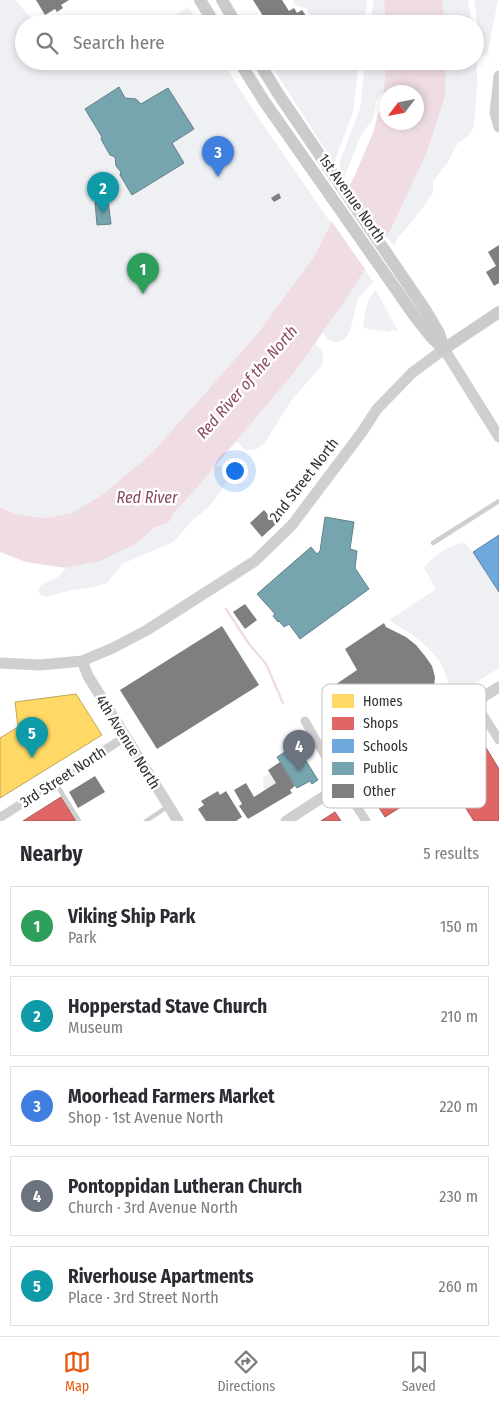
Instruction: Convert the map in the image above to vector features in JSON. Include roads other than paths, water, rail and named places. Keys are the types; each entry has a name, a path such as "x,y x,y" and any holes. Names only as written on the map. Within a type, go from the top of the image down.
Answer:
{"main road":[{"path":"200,0 209,15"},
{"path":"222,0 231,15"},
{"name":"1st Avenue North","path":"245,70 264,101 421,315"},
{"name":"1st Avenue North","path":"263,70 421,315 432,338 444,350"},
{"name":"2nd Street North","path":"444,350 499,312"}],"street":[{"path":"499,76 495,113 499,127"},
{"name":"1st Avenue North","path":"444,350 499,437"},
{"name":"2nd Street North","path":"0,663 40,665 82,661 113,648 147,630 255,561 292,525 377,409 412,372 444,350"},
{"name":"4th Avenue North","path":"82,661 88,676 125,738 178,821"},
{"path":"486,695 499,687"},
{"path":"486,719 499,740"},
{"path":"305,721 322,749"},
{"name":"3rd Street North","path":"2,818 125,738"},
{"path":"286,821 322,798"},
{"path":"358,808 366,821"}],"lane":[{"path":"433,543 499,501"},
{"path":"55,782 79,821"},
{"path":"146,821 168,806"}],"water":[{"path":"384,0 442,0 444,15 385,15"},
{"name":"Red River","path":"385,70 446,70 445,96 427,152 391,229 352,290 298,368 174,512 167,524 155,527 136,544 100,561 66,568 26,562 0,552 0,507 16,514 45,518 72,513 103,494 152,453 258,333 315,255 355,175 374,130 379,110 379,130 424,130 424,85 384,85"}],"waterway":[{"path":"226,609 249,644 266,664 283,703"}],"place":[{"name":"Moorhead Farmers Market","path":"218,177"},
{"name":"Hopperstad Stave Church","path":"103,213"},
{"name":"Viking Ship Park","path":"143,294"},
{"name":"Riverhouse Apartments","path":"32,758"},
{"name":"Pontoppidan Lutheran Church","path":"299,771"}],"water label":[{"name":"Red River of the North","path":"247,382"}]}
